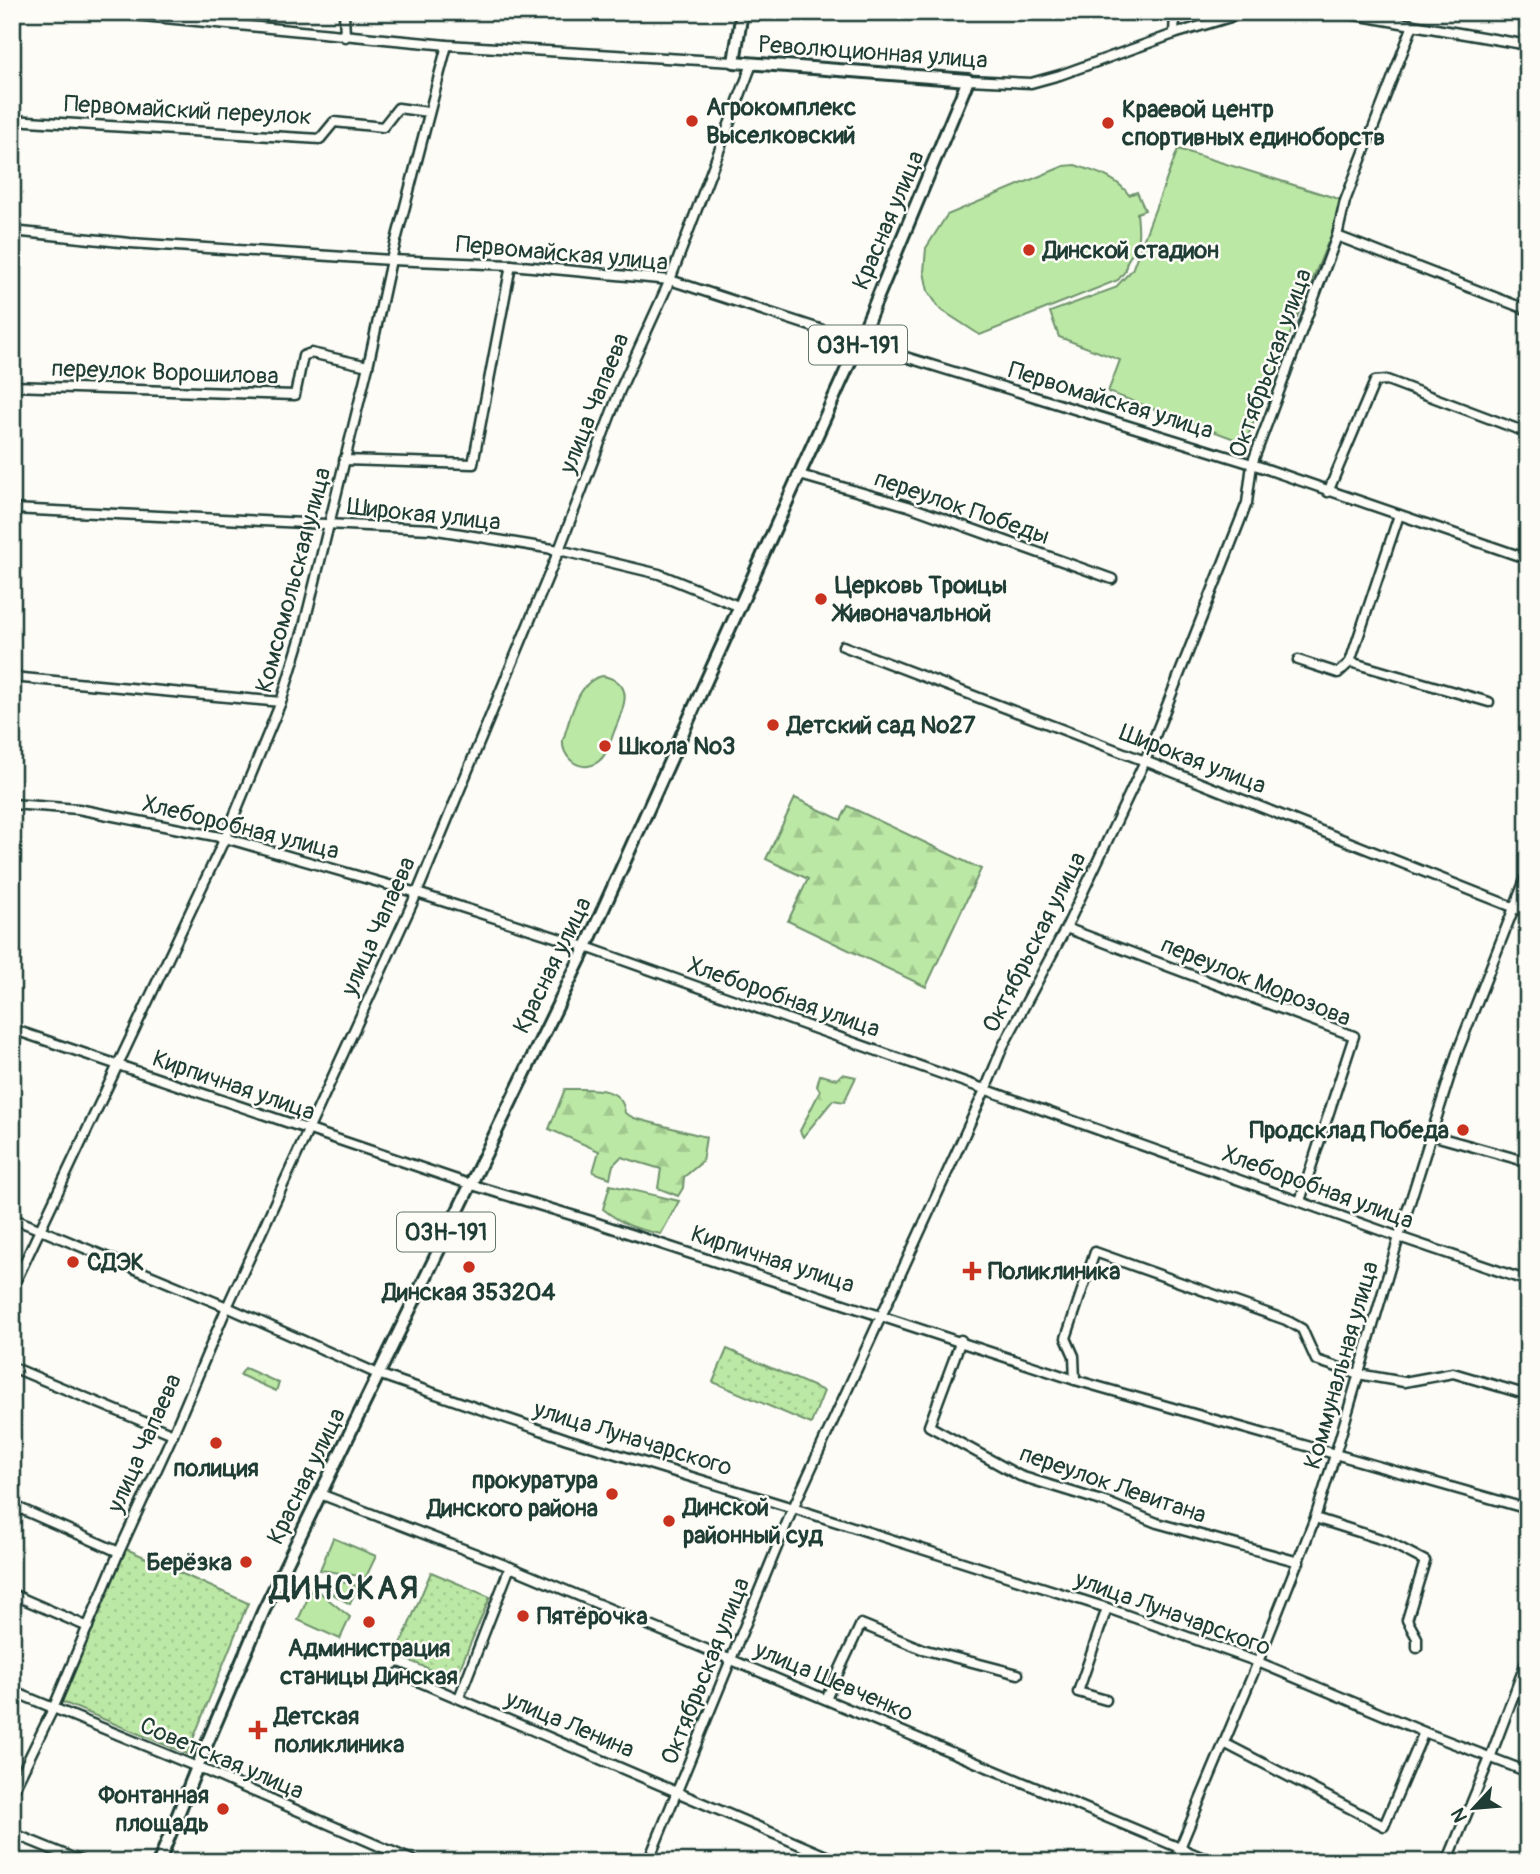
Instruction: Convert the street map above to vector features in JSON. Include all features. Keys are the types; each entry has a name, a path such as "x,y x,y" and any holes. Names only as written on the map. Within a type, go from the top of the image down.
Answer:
{"main road":[{"path":"734,62 742,12"},
{"name":"Революционная улица","path":"734,62 968,80"},
{"name":"Красная улица","path":"159,1862 263,1612 586,947 738,606 800,475 968,80"}],"street":[{"name":"Революционная улица","path":"101,12 447,46 734,62"},
{"path":"344,12 345,37"},
{"path":"1174,34 1175,12"},
{"name":"Революционная улица","path":"968,80 1031,83 1247,12"},
{"path":"1338,12 1528,45"},
{"name":"Октябрьская улица","path":"648,1862 793,1508 1003,1046 1066,928 1145,761 1247,503 1252,464 1337,236 1345,201 1413,25"},
{"name":"Комсомольская улица","path":"12,1289 225,838 281,702 303,630 368,366 390,260 447,46"},
{"name":"улица Чапаева","path":"12,1793 53,1709 118,1552 173,1434 227,1307 417,892 559,550 620,390 670,279 752,64"},
{"name":"Первомайский переулок","path":"12,120 320,139 334,122 383,127 398,108 428,112"},
{"name":"Первомайская улица","path":"12,231 130,243 511,265 670,279 1252,464 1528,559"},
{"path":"1337,236 1526,306"},
{"path":"344,460 473,464 511,265"},
{"name":"переулок Ворошилова","path":"12,386 295,395 303,356 311,353 368,366"},
{"path":"1328,492 1375,381 1387,380 1528,433"},
{"name":"переулок Победы","path":"800,475 908,506 1112,579"},
{"name":"Широкая улица","path":"12,509 431,529 559,550 659,573 738,606"},
{"path":"1298,660 1338,673 1350,662 1399,515"},
{"name":"Широкая улица","path":"843,646 1145,761 1528,913"},
{"path":"1350,662 1489,702"},
{"path":"12,677 281,702"},
{"name":"Хлеборобная улица","path":"12,804 78,809 225,838 417,892 586,947 1528,1281"},
{"name":"Коммунальная улица","path":"1174,1862 1315,1518 1457,1053 1528,872"},
{"name":"переулок Морозова","path":"1066,928 1354,1036 1300,1201"},
{"name":"Кирпичная улица","path":"12,1028 469,1184 581,1217 881,1314 1075,1380 1528,1509"},
{"path":"1432,1135 1528,1162"},
{"name":"улица Луначарского","path":"12,1218 227,1307 378,1374 567,1439 1107,1608 1258,1662 1424,1732 1528,1772"},
{"path":"1075,1380 1074,1356 1066,1339 1095,1252 1286,1320 1302,1329 1316,1360 1358,1374 1404,1382 1453,1373 1528,1395"},
{"name":"переулок Левитана","path":"961,1340 929,1426 1020,1476 1108,1503 1157,1523 1298,1562"},
{"path":"12,1367 173,1434"},
{"name":"улица Шевченко","path":"320,1494 510,1567 1213,1862"},
{"path":"12,1505 118,1552"},
{"path":"1315,1518 1387,1541 1425,1561 1407,1620 1417,1638 1417,1648"},
{"path":"459,1698 510,1567"},
{"path":"12,1594 88,1627"},
{"path":"1106,1700 1078,1692 1107,1608"},
{"path":"827,1699 861,1624 922,1649 1018,1674"},
{"path":"1447,1862 1528,1657"},
{"name":"улица Ленина","path":"399,1673 840,1862"},
{"name":"Советская улица","path":"12,1691 197,1767 416,1862"},
{"path":"1224,1743 1384,1826 1424,1732"},
{"path":"12,1833 83,1862"}],"green space":[{"path":"1178,149 1345,201 1245,443 1108,392 1120,360 1059,337 1050,312 1115,288 1132,270"},
{"path":"1075,165 1112,179 1129,195 1137,192 1145,210 1137,213 1137,245 1127,261 1126,270 1118,280 980,335 940,309 928,291 924,272 926,248 947,215 1064,166"},
{"path":"603,676 621,685 625,699 623,707 604,755 592,765 580,765 565,753 563,740 581,692 587,684"},
{"path":"795,798 841,820 848,806 981,869 926,987 788,921 808,879 766,859"},
{"path":"842,1074 856,1077 844,1102 833,1100 803,1137 800,1131 820,1091 817,1086 820,1075 837,1079"},
{"path":"565,1089 610,1092 622,1103 625,1113 634,1118 706,1137 702,1162 684,1177 683,1188 678,1196 658,1188 661,1169 621,1157 613,1165 610,1178 593,1172 599,1151 549,1129"},
{"path":"610,1185 679,1201 661,1234 652,1232 624,1223 603,1209"},
{"path":"727,1349 824,1391 811,1424 713,1382"},
{"path":"245,1368 279,1383 276,1391 240,1375"},
{"path":"333,1538 376,1556 366,1577 320,1570"},
{"path":"124,1548 248,1603 187,1754 62,1702"},
{"path":"431,1572 490,1597 455,1680 396,1655"},
{"path":"339,1581 357,1586 350,1604 333,1594"},
{"path":"313,1587 350,1617 340,1639 298,1620"}],"place":[{"name":"Агрокомплекс Выселковский","path":"692,121"},
{"name":"Краевой центр спортивных единоборств","path":"1108,123"},
{"name":"Динской стадион","path":"1029,250"},
{"name":"Церковь Троицы Живоначальной","path":"821,599"},
{"name":"Детский сад №27","path":"773,725"},
{"name":"Школа №3","path":"605,746"},
{"name":"Продсклад Победа","path":"1463,1130"},
{"name":"СДЭК","path":"73,1262"},
{"name":"Динская 353204","path":"469,1267"},
{"name":"Поликлиника","path":"972,1271"},
{"name":"полиция","path":"216,1443"},
{"name":"прокуратура Динского района","path":"612,1494"},
{"name":"Динской районный суд","path":"669,1521"},
{"name":"Берёзка","path":"246,1562"},
{"name":"Пятёрочка","path":"523,1616"},
{"name":"Администрация станицы Динская","path":"369,1622"},
{"name":"Детская поликлиника","path":"258,1730"},
{"name":"Фонтанная площадь","path":"223,1809"}],"district":[{"name":"ДИНСКАЯ","path":"345,1588"}]}
